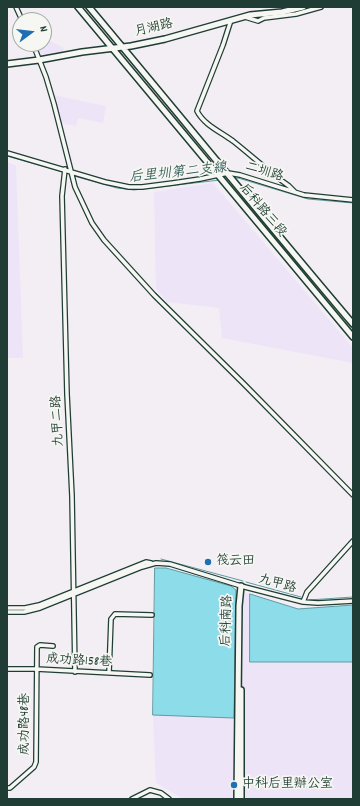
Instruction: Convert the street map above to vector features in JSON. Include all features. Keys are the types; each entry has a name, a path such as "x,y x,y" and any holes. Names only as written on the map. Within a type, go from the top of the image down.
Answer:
{"street":[{"name":"后科路三段","path":"78,7 353,336"},
{"name":"后科路三段","path":"89,7 228,173 273,231 353,324"},
{"name":"月湖路","path":"7,64 39,60 76,52 123,48 165,39 250,15 282,12 303,7"},
{"path":"244,17 258,21 264,18 296,14 321,7"},
{"path":"231,20 197,111 199,116 210,126 232,141 295,192"},
{"path":"36,52 54,104 74,187 92,223 104,240 154,295 353,495"},
{"name":"二圳路","path":"7,153 129,187 142,187 172,183 228,173 317,197 353,200"},
{"name":"九甲二路","path":"65,169 62,196 67,394 72,496 75,672"},
{"path":"303,602 307,592 353,540"},
{"name":"九甲路","path":"7,608 32,607 152,564 170,564 241,586 303,602 318,603 353,601"},
{"name":"后科南路","path":"241,586 239,606 239,764 241,799"},
{"name":"九甲路","path":"7,612 32,611 73,593"},
{"path":"109,673 111,619 115,614 152,615"},
{"name":"成功路48巷","path":"7,788 10,788 34,767 36,762 37,647 40,645 53,646"},
{"name":"成功路158巷","path":"7,669 36,669 150,675"},
{"name":"后科南路","path":"237,799 239,764"},
{"path":"132,799 150,790 161,793 169,799"}],"shaded area":[{"path":"52,42 64,48 62,53 41,57 38,52 52,52"},
{"path":"53,95 106,106 103,123 78,118 76,126 59,123"},
{"path":"7,162 16,166 23,358 7,358"},
{"path":"213,183 353,348 353,363 222,338 219,308 167,302 156,289 154,192"},
{"path":"155,568 166,568 231,586 236,590 298,608 353,605 353,799 181,799 156,783 153,715"}],"green space":[{"path":"232,184 353,327 353,335 231,186"}],"water":[{"path":"155,568 166,568 231,586 236,590 234,718 153,715"},
{"path":"250,594 298,609 353,605 353,662 250,662"}],"waterway":[{"name":"后里圳第二支線","path":"7,156 63,172"},
{"name":"后里圳第二支線","path":"74,176 117,188 134,190 220,180"},
{"name":"后里圳第二支線","path":"235,178 308,199 353,203"},
{"path":"161,559 243,581"},
{"path":"246,582 301,597"},
{"path":"309,600 353,597"},
{"path":"7,610 24,610"}],"place":[{"name":"筏云田","path":"208,562"},
{"name":"中科后里辦公室","path":"234,785"}]}
